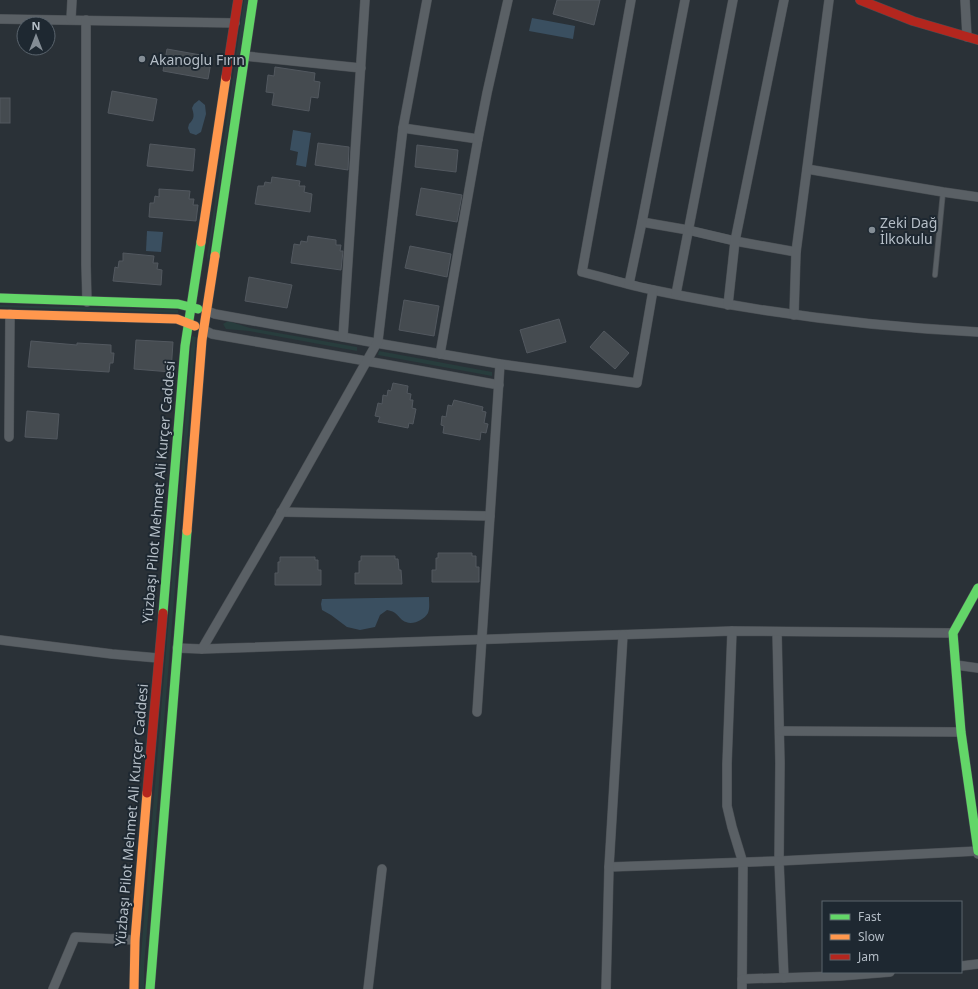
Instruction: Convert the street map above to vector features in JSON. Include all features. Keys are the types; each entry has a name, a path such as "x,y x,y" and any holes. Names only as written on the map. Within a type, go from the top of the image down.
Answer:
{"main road":[{"name":"Yüzbaşı Pilot Mehmet Ali Kurçer Caddesi","path":"134,989 135,940 185,346 208,206 238,0"},
{"path":"150,989 200,365 253,0"},
{"path":"860,0 913,21 978,40"},
{"path":"0,298 178,304 207,311"},
{"path":"0,314 177,319 204,330"},
{"path":"978,588 973,606 953,633 961,732 978,852"}],"street":[{"path":"71,20 72,0"},
{"path":"343,337 362,68 365,0"},
{"path":"202,650 378,341 403,128 427,0"},
{"path":"440,354 478,139 508,0"},
{"path":"631,0 582,272 653,290 728,305 831,320 938,330 978,332"},
{"path":"629,284 685,0"},
{"path":"676,294 733,0"},
{"path":"728,305 735,241 784,0"},
{"path":"794,315 796,252 829,0"},
{"path":"965,0 967,37"},
{"path":"0,19 235,23"},
{"path":"86,20 87,302"},
{"path":"245,56 362,68"},
{"path":"403,128 478,139"},
{"path":"807,169 943,192 978,196"},
{"path":"642,222 796,252"},
{"path":"207,311 215,314 440,354 637,383 653,290"},
{"path":"9,437 10,314"},
{"path":"204,330 212,334 499,385"},
{"path":"477,712 500,364"},
{"path":"281,512 490,516"},
{"path":"177,648 202,650 732,631 953,633"},
{"path":"732,631 727,806 743,863 742,989"},
{"path":"777,632 780,731 779,861 784,978"},
{"path":"606,989 609,866 622,635"},
{"path":"0,640 112,654 158,658"},
{"path":"956,666 978,668"},
{"path":"780,731 961,732"},
{"path":"609,866 743,863 978,852"},
{"path":"368,989 382,869"},
{"path":"53,989 75,937 135,940"},
{"path":"962,966 978,964"},
{"path":"742,979 840,976 878,973"}],"lane":[{"path":"935,274 943,192"}],"green space":[{"path":"244,0 248,0 208,262 207,256"},
{"path":"0,305 178,310 178,313 0,307"},
{"path":"228,321 250,328 357,347 357,351 249,331 226,329 223,324"},
{"path":"192,336 196,337 144,967 144,989 140,989 140,967"},
{"path":"379,351 492,372 492,376 378,355"}],"water":[{"path":"532,18 575,26 573,39 529,31"},
{"path":"199,100 205,105 206,114 201,132 196,135 190,133 188,128 194,116 192,108"},
{"path":"293,130 311,133 306,167 296,165 298,152 290,150"},
{"path":"147,231 163,232 161,252 146,251"},
{"path":"429,597 428,613 424,618 418,621 412,623 406,622 394,612 387,610 380,615 375,627 360,630 347,627 322,610 321,604 322,599"}],"building":[{"path":"557,0 600,0 594,25 553,14"},
{"path":"167,49 212,57 208,79 163,71"},
{"path":"275,67 315,73 314,81 320,82 318,98 311,97 309,111 272,105 274,93 266,92 268,75 274,76"},
{"path":"112,91 157,99 153,121 108,113"},
{"path":"0,98 10,98 10,123 0,123"},
{"path":"318,143 349,147 348,170 315,165"},
{"path":"150,144 195,149 193,171 147,166"},
{"path":"417,145 458,150 456,172 415,167"},
{"path":"272,177 300,181 299,186 305,186 304,192 312,194 310,212 255,204 258,186 264,186 265,182 271,183"},
{"path":"421,188 462,195 457,222 416,215"},
{"path":"159,189 190,191 189,199 194,199 193,205 198,205 196,221 149,217 150,203 154,203 155,196 159,197"},
{"path":"308,236 336,240 336,245 341,245 340,251 343,251 341,270 291,263 294,244 300,245 301,241 307,242"},
{"path":"410,246 451,254 447,277 405,268"},
{"path":"123,253 154,256 153,263 158,263 157,269 162,270 161,285 113,281 115,267 118,268 119,261 123,261"},
{"path":"249,277 292,285 287,308 245,301"},
{"path":"404,300 439,306 434,336 399,330"},
{"path":"559,319 566,342 527,353 520,330"},
{"path":"604,331 629,353 615,369 590,347"},
{"path":"136,340 173,342 171,372 134,369"},
{"path":"31,341 77,345 77,343 111,345 111,353 114,353 113,363 110,363 109,372 28,367"},
{"path":"393,383 408,386 407,393 411,394 410,400 413,400 412,408 416,409 413,424 409,423 408,428 378,422 380,417 375,416 378,403 382,404 383,395 387,396 388,390 391,391"},
{"path":"454,400 483,407 482,411 486,412 484,423 488,424 486,433 481,432 480,440 443,433 444,426 441,425 442,416 446,417 448,405 452,406"},
{"path":"27,411 59,414 57,439 25,437"},
{"path":"438,553 472,553 472,556 476,556 476,567 479,567 479,582 432,582 432,570 436,570 436,558 438,558"},
{"path":"361,556 395,556 395,559 398,559 399,570 401,570 402,584 355,584 355,573 359,573 359,561 361,561"},
{"path":"280,557 315,557 315,560 318,560 318,570 321,570 321,585 275,585 275,573 278,573 278,562 280,562"}],"traffic: fast":[{"path":"215,256 253,0"},
{"path":"163,613 185,346 201,242"},
{"path":"0,298 178,304 198,309"},
{"path":"150,989 187,531"},
{"path":"978,588 953,633 961,732 978,851"}],"traffic: slow":[{"path":"201,242 226,77"},
{"path":"187,531 202,340 215,256"},
{"path":"0,314 177,319 195,326"},
{"path":"134,989 135,940 147,793"}],"traffic: jam":[{"path":"226,77 238,0"},
{"path":"860,0 913,21 978,40"},
{"path":"147,793 163,613"}],"place":[{"name":"Akanoglu Fırın","path":"142,59"},
{"name":"Zeki Dağ İlkokulu","path":"872,230"}]}
